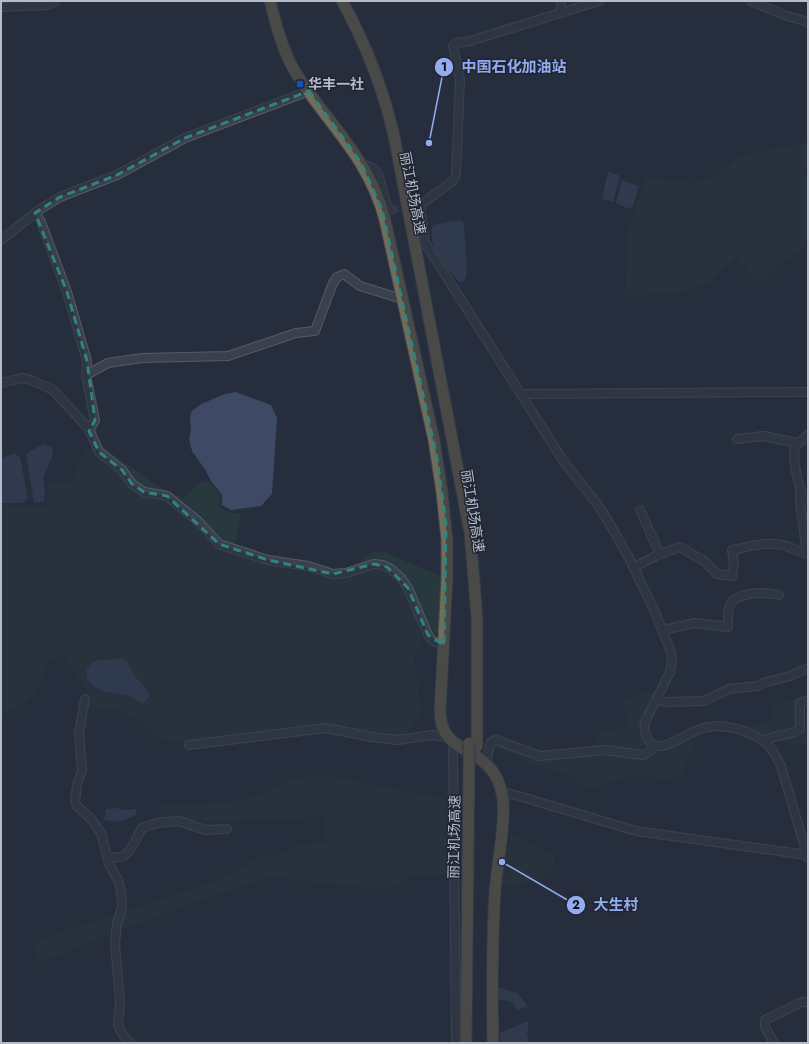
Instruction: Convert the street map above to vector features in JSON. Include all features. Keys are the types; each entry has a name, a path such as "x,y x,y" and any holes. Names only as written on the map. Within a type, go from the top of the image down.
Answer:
{"highway":[{"path":"270,1 285,51 294,68 362,163 375,190 382,210 434,440 442,492 447,560 440,716 444,730 451,741 477,766 496,776 502,792 503,809 494,918 493,1043"},
{"name":"丽江机场高速","path":"334,1 362,58 384,122 463,534 470,618 473,745 477,766 474,1043"},
{"name":"丽江机场高速","path":"342,1 371,61 385,99 393,130 470,533 477,618 473,745"},
{"name":"丽江机场高速","path":"466,1043 477,766"}],"street":[{"path":"1,7 47,5 56,1"},
{"path":"561,1 561,13"},
{"path":"502,792 636,831 807,854 781,766 774,752 763,740 727,727 716,726 695,731 664,746 654,745 646,737 644,728 646,720 670,672 672,662 671,652 663,630 634,567 598,505 564,462 470,312 428,250 425,243 420,205 453,181 456,175 460,80 453,46 456,43 470,41 599,1"},
{"path":"751,1 784,15 808,22"},
{"path":"1,240 36,213 60,197 117,175 181,140 309,91"},
{"path":"362,163 374,169 376,172 383,189 386,205 391,210"},
{"path":"36,213 41,222 67,292 87,361 86,374 94,418 94,425 89,431"},
{"path":"86,374 108,363 142,358 228,356 296,333 315,331 333,284 337,277 344,274 360,286 402,299"},
{"path":"1,383 22,378 31,380 53,390 64,400 89,431 98,452 122,470 132,484 144,492 167,496 198,522 219,544 268,560 308,566 333,574 346,573 374,564 383,565 391,569 401,578 408,588 428,635 433,641 444,645"},
{"path":"521,394 808,392"},
{"path":"634,567 680,546 704,561 717,574 732,576 734,563 732,550 775,544 808,554 794,456 798,443 808,435"},
{"path":"737,439 763,436 798,443"},
{"path":"800,492 808,502"},
{"path":"640,510 660,554"},
{"path":"663,630 695,623 728,627 728,609 730,604 736,598 769,592 779,595"},
{"path":"657,699 665,702 704,701 729,689 758,686 763,683 790,676 808,668"},
{"path":"85,699 79,733 82,770 77,785 75,801 77,806 101,833 107,857 122,894 122,907 117,924 115,944 120,1002 118,1024 121,1032 130,1043"},
{"path":"763,740 772,736 791,734 800,729 800,703 808,700"},
{"path":"189,745 326,728 372,737 398,740 432,735 451,741 456,1043"},
{"path":"477,766 491,742 496,740 540,756 605,750 643,755 650,752 654,745"},
{"path":"107,857 118,857 129,852 142,828 157,823 179,821 205,830 227,829"},
{"path":"774,1043 766,1031 764,1024 766,1020 802,1002 808,1002"}],"highlighted area":[{"path":"309,91 361,163 382,210 437,458 446,524 444,645 428,635 408,588 387,567 374,564 333,574 268,560 219,544 167,496 144,492 132,484 122,470 99,452 89,431 95,420 87,361 67,292 35,213 60,197 117,175 185,138"}],"shaded area":[{"path":"808,142 808,170 805,171 808,178 808,245 789,257 759,283 736,257 708,283 684,292 625,296 628,227 646,178 694,183 714,177 737,159 748,154"},
{"path":"101,445 154,484 184,498 202,480 212,485 221,497 218,506 230,513 241,513 236,541 228,550 272,564 305,569 323,576 339,579 372,568 383,569 393,575 401,584 408,596 418,622 423,645 414,655 421,711 405,738 326,726 188,743 174,742 160,738 153,734 143,724 124,712 103,708 87,709 89,694 66,657 58,656 47,664 37,689 30,698 1,715 1,505 46,507 48,483 74,484 76,466 88,448"},
{"path":"381,551 441,576 440,634 431,633 410,584 386,564 362,562 362,558 372,552"},
{"path":"658,689 642,733 645,747 633,751 624,748 597,749 596,734 629,725 623,701"},
{"path":"796,701 798,727 808,727 808,745 789,743 753,732 753,724 773,721 772,704"},
{"path":"690,738 696,751 687,756 685,767 681,774 664,778 634,775 626,776 603,785 593,787 582,784 567,774 529,764 512,754 496,750 497,743 530,755 606,753 648,759 655,757 664,749"},
{"path":"324,775 449,800 452,875 410,874 390,890 269,877 109,933 39,964 32,945 73,926 80,927 220,879 262,856 279,856 297,845 325,843 325,817 212,821 158,819 163,804 197,806 256,797 291,779"},
{"path":"511,834 554,855 554,867 539,880 500,888"}],"water":[{"path":"608,171 620,176 613,202 602,199"},
{"path":"622,180 639,186 633,206 629,209 616,203"},
{"path":"460,220 464,223 467,272 465,280 460,283 435,249 432,241 432,233 433,225"},
{"path":"236,392 271,405 277,418 272,494 261,506 231,510 222,505 222,495 211,481 192,451 189,439 191,428 190,417 192,411 201,404 225,394"},
{"path":"43,444 52,447 53,454 43,478 45,489 44,502 34,502 26,454"},
{"path":"14,453 20,457 28,499 22,503 1,503 1,458"},
{"path":"121,659 128,662 134,675 148,692 149,697 143,704 130,696 96,688 88,679 86,672 88,667 92,664 100,660"},
{"path":"117,808 122,810 136,809 136,815 119,822 104,820 106,809"},
{"path":"501,988 517,993 528,1006 518,1010 510,1001 497,999 497,989"},
{"path":"528,1021 527,1033 529,1041 527,1043 501,1043 500,1033"}],"tunnel":[{"path":"391,210 420,205"}],"place":[{"name":"华丰一社","path":"300,84"},
{"name":"中国石化加油站","path":"429,143"},
{"name":"大生村","path":"502,862"}]}
